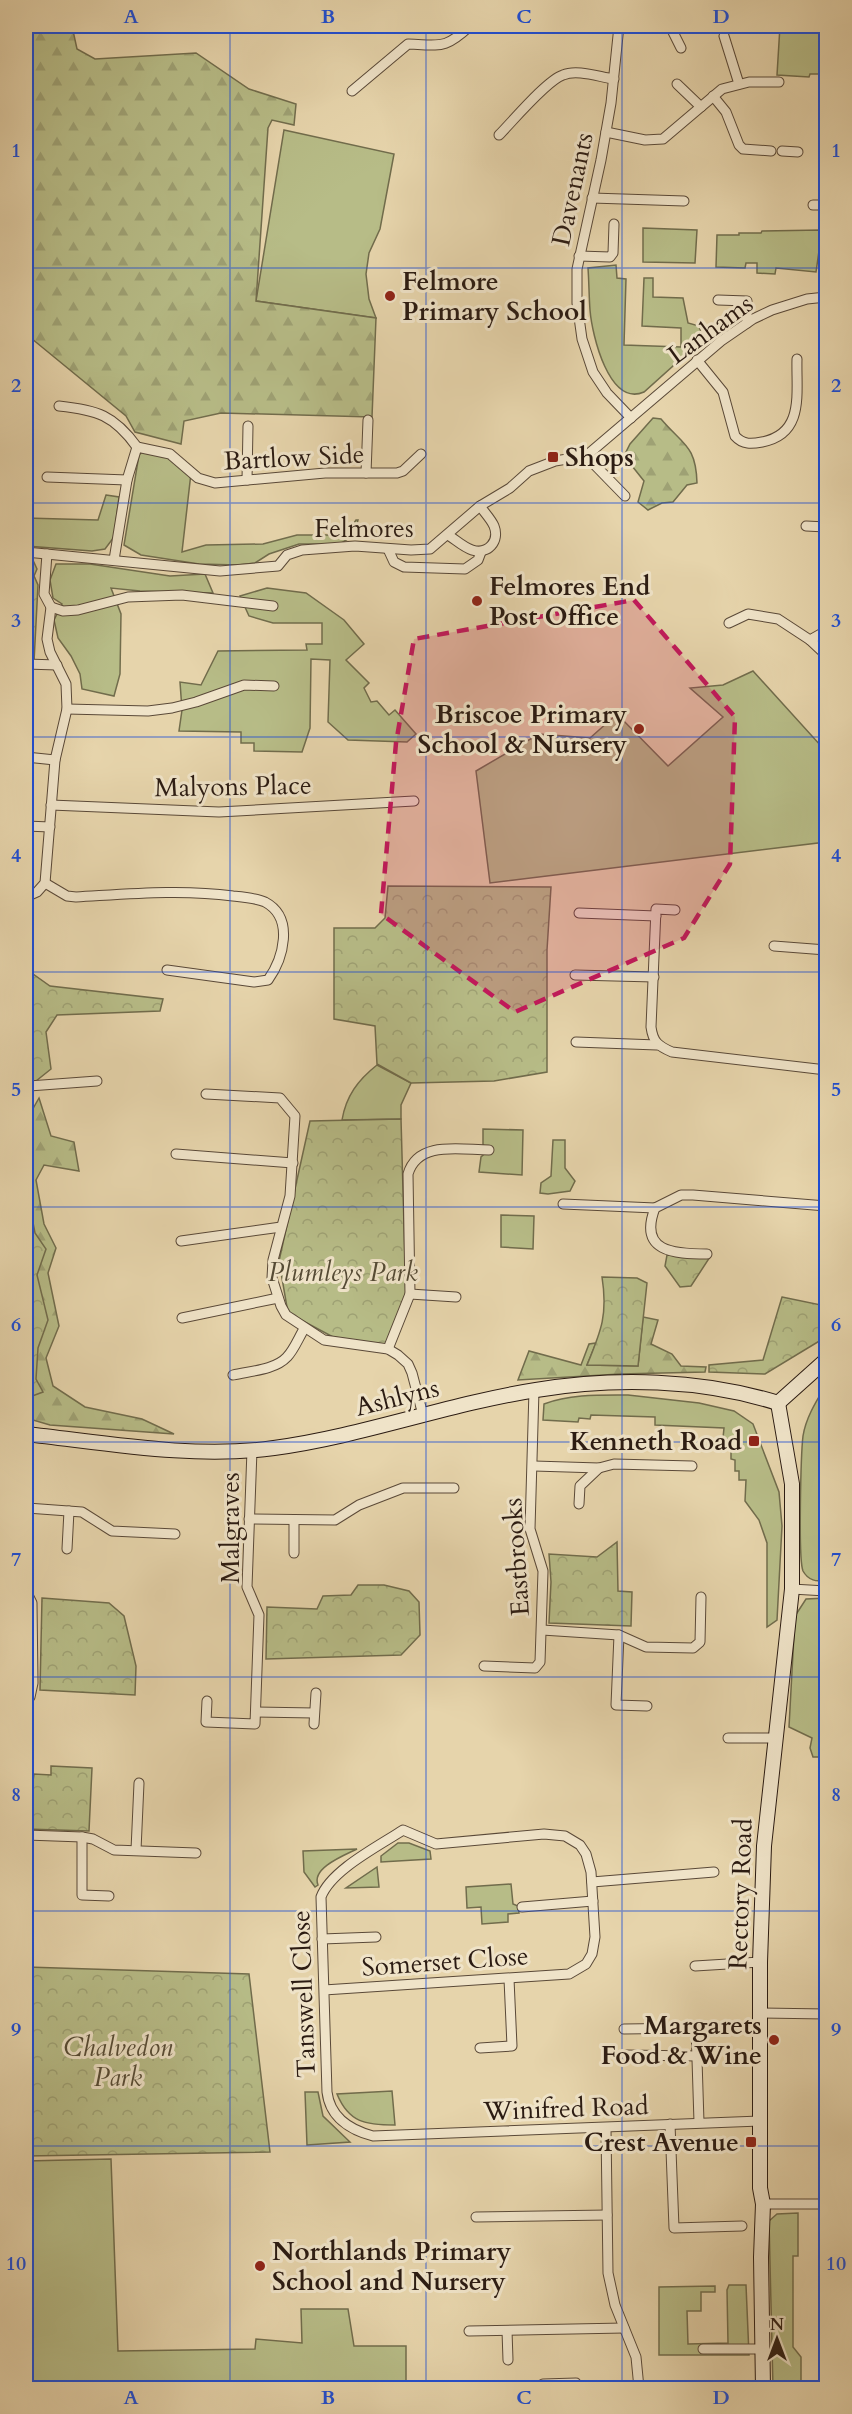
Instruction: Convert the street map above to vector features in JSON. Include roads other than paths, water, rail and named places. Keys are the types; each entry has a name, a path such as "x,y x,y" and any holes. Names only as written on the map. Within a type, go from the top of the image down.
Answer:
{"street":[{"path":"352,91 399,49 408,44 442,45 453,41 470,26"},
{"name":"Davenants","path":"619,26 606,132 577,269 577,303 586,356 599,382 631,418"},
{"path":"670,26 681,48"},
{"path":"724,36 739,84"},
{"path":"499,135 546,87 563,75 578,74 614,79"},
{"path":"606,132 645,140 663,139 722,89 739,84 779,82"},
{"path":"677,84 701,107"},
{"path":"713,96 726,112 739,145 743,149 771,151"},
{"path":"782,152 798,152"},
{"path":"592,198 684,201"},
{"path":"813,205 826,205"},
{"path":"579,256 610,257 613,252 614,224"},
{"name":"Lanhams","path":"631,418 697,360 747,323 772,309 807,299 826,297"},
{"path":"718,300 747,301 747,323"},
{"path":"697,360 723,392 735,436 740,441 751,443 781,435 789,428 796,415 797,359"},
{"path":"58,406 100,413 126,431 137,447 127,480 114,560"},
{"name":"Felmores","path":"26,552 209,570 248,570 278,566 286,555 302,550 355,546 430,549 480,506 497,497 529,471 544,464 586,456 631,418"},
{"path":"366,473 368,420"},
{"path":"247,480 248,426"},
{"name":"Bartlow Side","path":"137,447 170,454 205,482 325,472 397,473 403,471 421,454"},
{"path":"586,456 625,496"},
{"path":"47,477 127,480"},
{"path":"388,549 394,562 404,567 465,569 478,560 481,552 490,547 496,537 492,522 480,506"},
{"path":"806,526 826,527"},
{"path":"448,535 463,546 481,552"},
{"path":"26,897 37,892 45,883 55,760 68,709 66,684 47,639 51,607 44,594 47,554"},
{"path":"51,607 63,611 78,610 128,597 182,595 273,606"},
{"path":"729,623 748,614 778,619 810,640 826,655"},
{"path":"810,640 826,631"},
{"path":"26,663 57,665"},
{"path":"68,709 148,711 172,708 244,685 274,686"},
{"path":"26,756 55,760"},
{"name":"Malyons Place","path":"51,805 219,812 414,801"},
{"path":"26,826 50,827"},
{"path":"45,883 67,896 76,897 180,891 248,898 263,901 271,906 282,923 284,933 279,965 268,980 254,982 167,970"},
{"path":"579,913 675,910"},
{"path":"656,912 651,1027 657,1045"},
{"path":"774,946 826,950"},
{"path":"575,975 654,977"},
{"path":"576,1042 657,1045 672,1052 826,1070"},
{"path":"27,1088 97,1081"},
{"path":"206,1094 280,1098 297,1120 290,1196 272,1269 278,1298 286,1315 304,1329 332,1342 388,1349 408,1364 423,1415"},
{"path":"388,1349 410,1294 408,1174 410,1166 414,1160 428,1150 489,1150"},
{"path":"176,1154 293,1163"},
{"path":"563,1204 655,1208 681,1195 693,1195 826,1206"},
{"path":"655,1208 650,1221 651,1235 658,1246 676,1254 707,1254"},
{"path":"181,1241 281,1227"},
{"path":"410,1294 456,1297"},
{"path":"182,1318 278,1298"},
{"path":"233,1375 282,1361 288,1357 304,1329"},
{"path":"778,1403 826,1360"},
{"name":"Ashlyns","path":"26,1434 194,1451 252,1450 331,1438 534,1390 635,1383 686,1385 755,1396 778,1403"},
{"name":"Eastbrooks","path":"484,1666 535,1668 540,1662 543,1565 530,1529 534,1466 534,1390"},
{"name":"Rectory Road","path":"763,2388 760,1962 764,1846 792,1588 792,1484 778,1403"},
{"path":"26,1434 26,1522"},
{"name":"Malgraves","path":"252,1450 247,1587 259,1615 256,1712"},
{"path":"534,1466 599,1468 614,1464 692,1466"},
{"path":"579,1504 580,1486 599,1468"},
{"path":"249,1519 335,1520 359,1505 403,1488 454,1488"},
{"path":"27,1508 82,1512 112,1531 175,1534"},
{"path":"67,1549 69,1511"},
{"path":"294,1520 294,1553"},
{"path":"792,1588 826,1591"},
{"path":"26,1591 32,1604 33,1683 30,1697 26,1700"},
{"path":"542,1630 619,1635 646,1647 693,1648 700,1642 701,1597"},
{"path":"619,1635 616,1704 647,1706"},
{"path":"314,1724 316,1693"},
{"path":"207,1701 206,1722 255,1724 256,1712 315,1713"},
{"path":"728,1738 775,1738"},
{"path":"136,1850 138,1783"},
{"name":"Tanswell Close","path":"373,2136 360,2133 346,2125 338,2117 328,2100 321,1897 323,1890 341,1872 403,1830 436,1844 544,1834 565,1836 580,1845 586,1854 592,1882"},
{"path":"26,1835 82,1837 93,1839 111,1850 196,1853"},
{"path":"82,1837 82,1895 109,1896"},
{"path":"522,1907 593,1901 592,1882 714,1872"},
{"name":"Somerset Close","path":"324,1990 569,1974 586,1964 592,1954 595,1937 593,1901"},
{"path":"322,1938 376,1937"},
{"path":"695,1966 760,1962"},
{"path":"480,2048 512,2046 509,1979"},
{"path":"761,2013 826,2014"},
{"path":"624,2029 696,2028 699,2122"},
{"path":"626,2055 698,2055"},
{"name":"Winifred Road","path":"373,2136 606,2129 699,2122 760,2121"},
{"path":"670,2124 674,2228 742,2226"},
{"path":"606,2129 608,2273 615,2305 636,2357 639,2388"},
{"path":"763,2204 826,2204"},
{"path":"476,2217 607,2215"},
{"path":"469,2331 624,2328"},
{"path":"507,2331 508,2360"},
{"path":"703,2349 762,2349"},
{"path":"536,2388 543,2384 576,2383"}],"place":[{"name":"Felmore Primary School","path":"390,296"},
{"name":"Shops","path":"553,457"},
{"name":"Felmores End Post Office","path":"477,601"},
{"name":"Briscoe Primary School & Nursery","path":"639,729"},
{"name":"Kenneth Road","path":"754,1441"},
{"name":"Margarets Food & Wine","path":"774,2040"},
{"name":"Crest Avenue","path":"751,2142"},
{"name":"Northlands Primary School and Nursery","path":"260,2266"}],"park label":[{"name":"Plumleys Park","path":"343,1272"},
{"name":"Chalvedon Park","path":"118,2062"}]}
